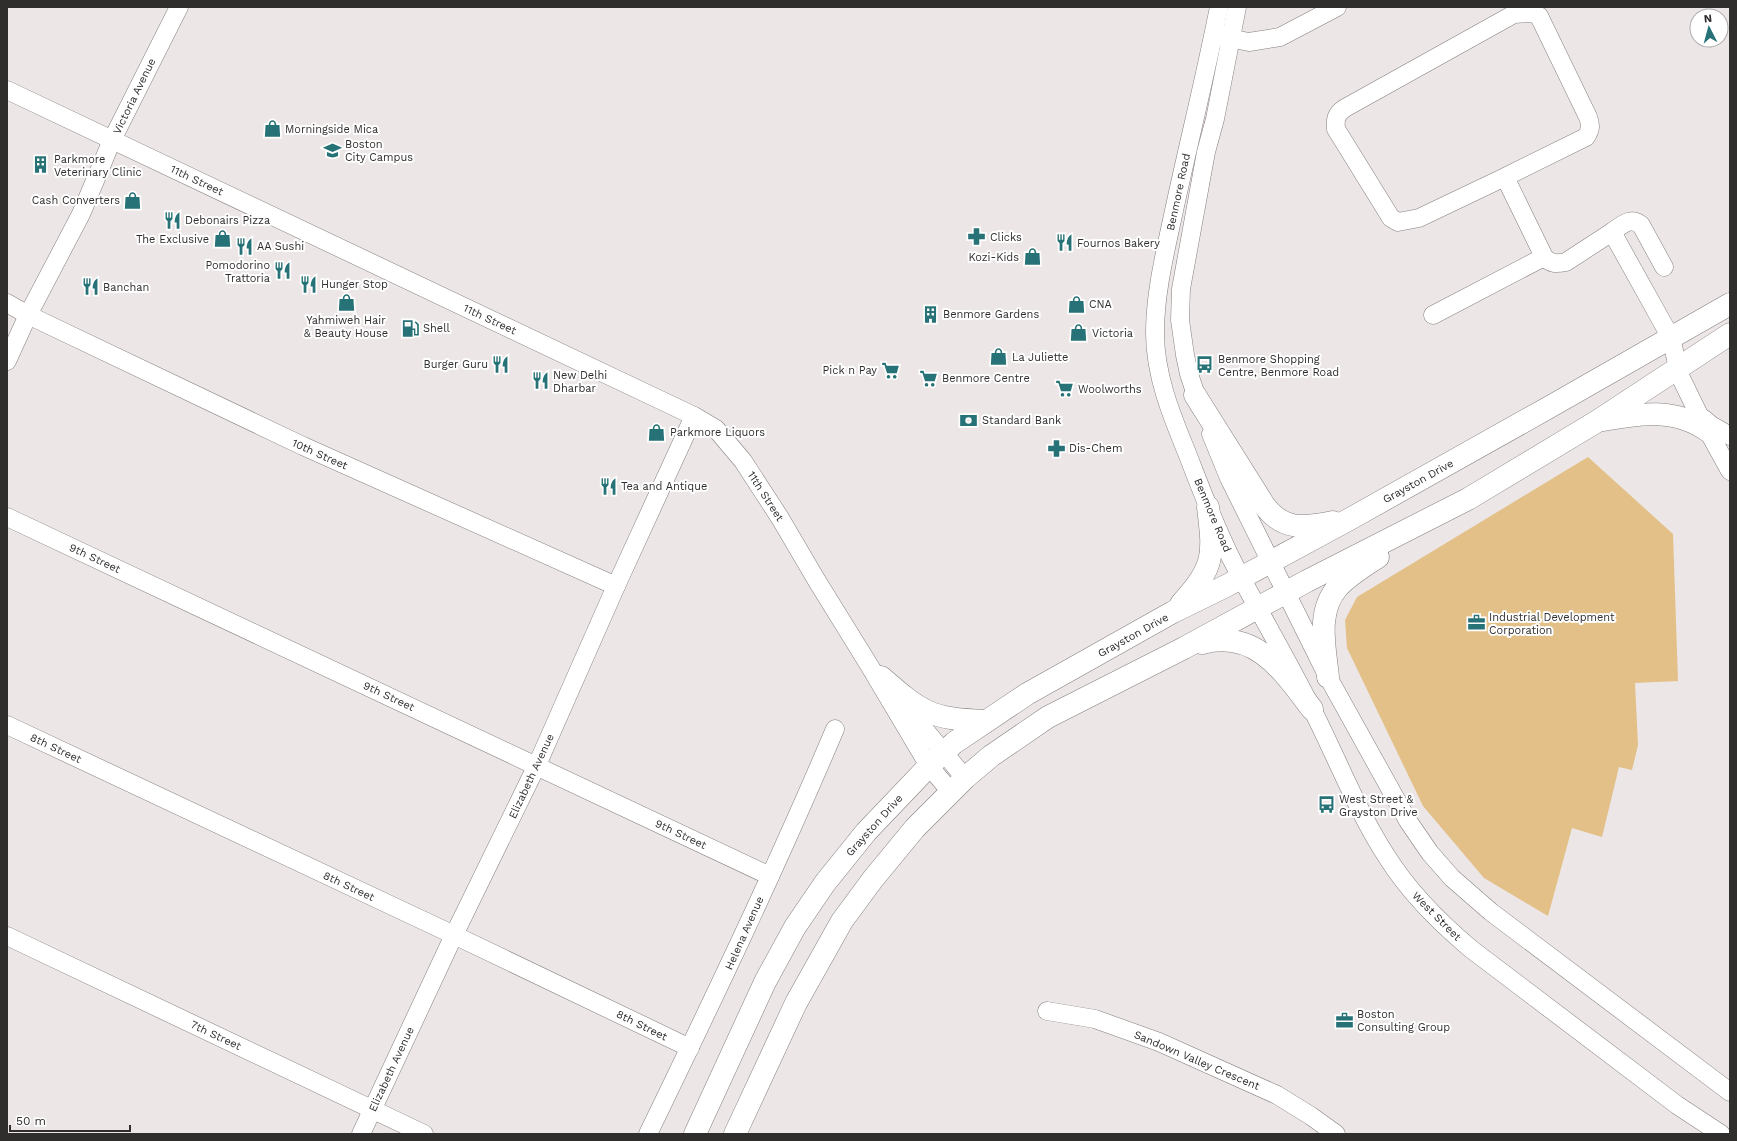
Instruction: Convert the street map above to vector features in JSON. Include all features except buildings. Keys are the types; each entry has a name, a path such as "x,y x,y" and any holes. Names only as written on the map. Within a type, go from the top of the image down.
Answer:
{"main road":[{"name":"Grayston Drive","path":"695,1134 765,982 795,927 825,883 852,848 936,758 985,721 1027,694 1173,612 1242,578 1348,520 1730,304"},
{"path":"1328,677 1324,643 1324,620 1331,597 1337,588 1360,569 1468,499 1596,422 1730,334"},
{"path":"1195,394 1264,505 1275,518 1286,524 1307,526 1348,520"},
{"path":"1596,422 1644,414 1661,414 1687,418 1696,422 1703,422"},
{"path":"735,1134 796,1002 842,921 888,860 958,785 1005,746 1048,717 1184,648 1286,592 1468,499"},
{"path":"1173,612 1198,585 1209,563 1212,542 1208,507"},
{"path":"1184,648 1212,641 1224,640 1238,641 1253,646 1282,670 1312,709"},
{"path":"875,671 908,701 929,713 954,719 985,721"}],"street":[{"name":"Victoria Avenue","path":"7,361 16,339 80,214 112,140 179,7"},
{"name":"Benmore Road","path":"1219,7 1222,37 1215,119 1206,152 1181,289 1180,320 1189,374 1195,394 1229,478 1286,592"},
{"name":"Benmore Road","path":"1237,7 1222,37 1187,148 1162,267 1157,301 1155,332 1158,364 1165,392 1180,436 1208,507 1233,562 1258,608"},
{"path":"1222,37 1249,42 1280,37 1337,7"},
{"path":"1532,13 1539,16 1590,120 1590,130 1586,137 1504,177 1419,218 1398,222 1391,218 1336,129 1335,120 1337,113 1508,17 1514,14 1532,13"},
{"name":"11th Street","path":"7,90 694,416 716,429 743,461 780,518 817,581 875,671 936,758 958,785"},
{"path":"1504,177 1544,257 1550,263 1557,264 1566,262 1625,222 1634,221 1641,224 1664,267"},
{"path":"1612,232 1671,338 1677,368 1703,422 1730,471"},
{"path":"1432,315 1544,257"},
{"name":"10th Street","path":"7,302 28,315 303,446 616,586"},
{"name":"Elizabeth Avenue","path":"361,1134 454,935 537,765 616,586 694,416"},
{"path":"1703,422 1730,436"},
{"name":"9th Street","path":"7,516 770,876"},
{"path":"1286,592 1328,677 1408,821 1430,853 1452,878 1505,923 1730,1092"},
{"name":"West Street","path":"1258,608 1312,709 1376,839 1397,872 1427,908 1471,948 1687,1111 1721,1134"},
{"name":"8th Street","path":"7,725 454,935 690,1048"},
{"name":"Helena Avenue","path":"648,1134 720,986 835,729"},
{"name":"7th Street","path":"7,936 424,1134"},
{"name":"Sandown Valley Crescent","path":"1047,1011 1095,1019 1159,1042 1277,1094 1336,1134"},
{"path":"1690,1063 1730,1084"},
{"path":"1687,1111 1698,1134"}],"shaded area":[{"path":"1588,457 1673,534 1678,681 1635,683 1638,745 1632,770 1619,767 1602,837 1572,828 1548,916 1484,878 1423,806 1347,648 1345,620 1357,597"}],"place":[{"name":"Morningside Mica","path":"272,129"},
{"name":"Boston City Campus","path":"332,150"},
{"name":"Parkmore Veterinary Clinic","path":"41,165"},
{"name":"Cash Converters","path":"133,200"},
{"name":"Debonairs Pizza","path":"172,220"},
{"name":"Clicks","path":"977,237"},
{"name":"The Exclusive","path":"222,239"},
{"name":"Fournos Bakery","path":"1064,243"},
{"name":"AA Sushi","path":"244,246"},
{"name":"Kozi-Kids","path":"1032,257"},
{"name":"Pomodorino Trattoria","path":"283,271"},
{"name":"Hunger Stop","path":"308,284"},
{"name":"Banchan","path":"90,287"},
{"name":"Yahmiweh Hair & Beauty House","path":"346,302"},
{"name":"CNA","path":"1076,304"},
{"name":"Benmore Gardens","path":"930,314"},
{"name":"Shell","path":"410,328"},
{"name":"Victoria","path":"1079,333"},
{"name":"La Juliette","path":"999,357"},
{"name":"Burger Guru","path":"501,364"},
{"name":"Benmore Shopping Centre, Benmore Road","path":"1205,365"},
{"name":"Pick n Pay","path":"890,370"},
{"name":"Benmore Centre","path":"929,378"},
{"name":"New Delhi Dharbar","path":"540,381"},
{"name":"Woolworths","path":"1065,389"},
{"name":"Standard Bank","path":"969,420"},
{"name":"Parkmore Liquors","path":"657,432"},
{"name":"Dis-Chem","path":"1056,448"},
{"name":"Tea and Antique","path":"608,486"},
{"name":"Industrial Development Corporation","path":"1476,623"},
{"name":"West Street & Grayston Drive","path":"1326,805"},
{"name":"Boston Consulting Group","path":"1344,1020"}]}
